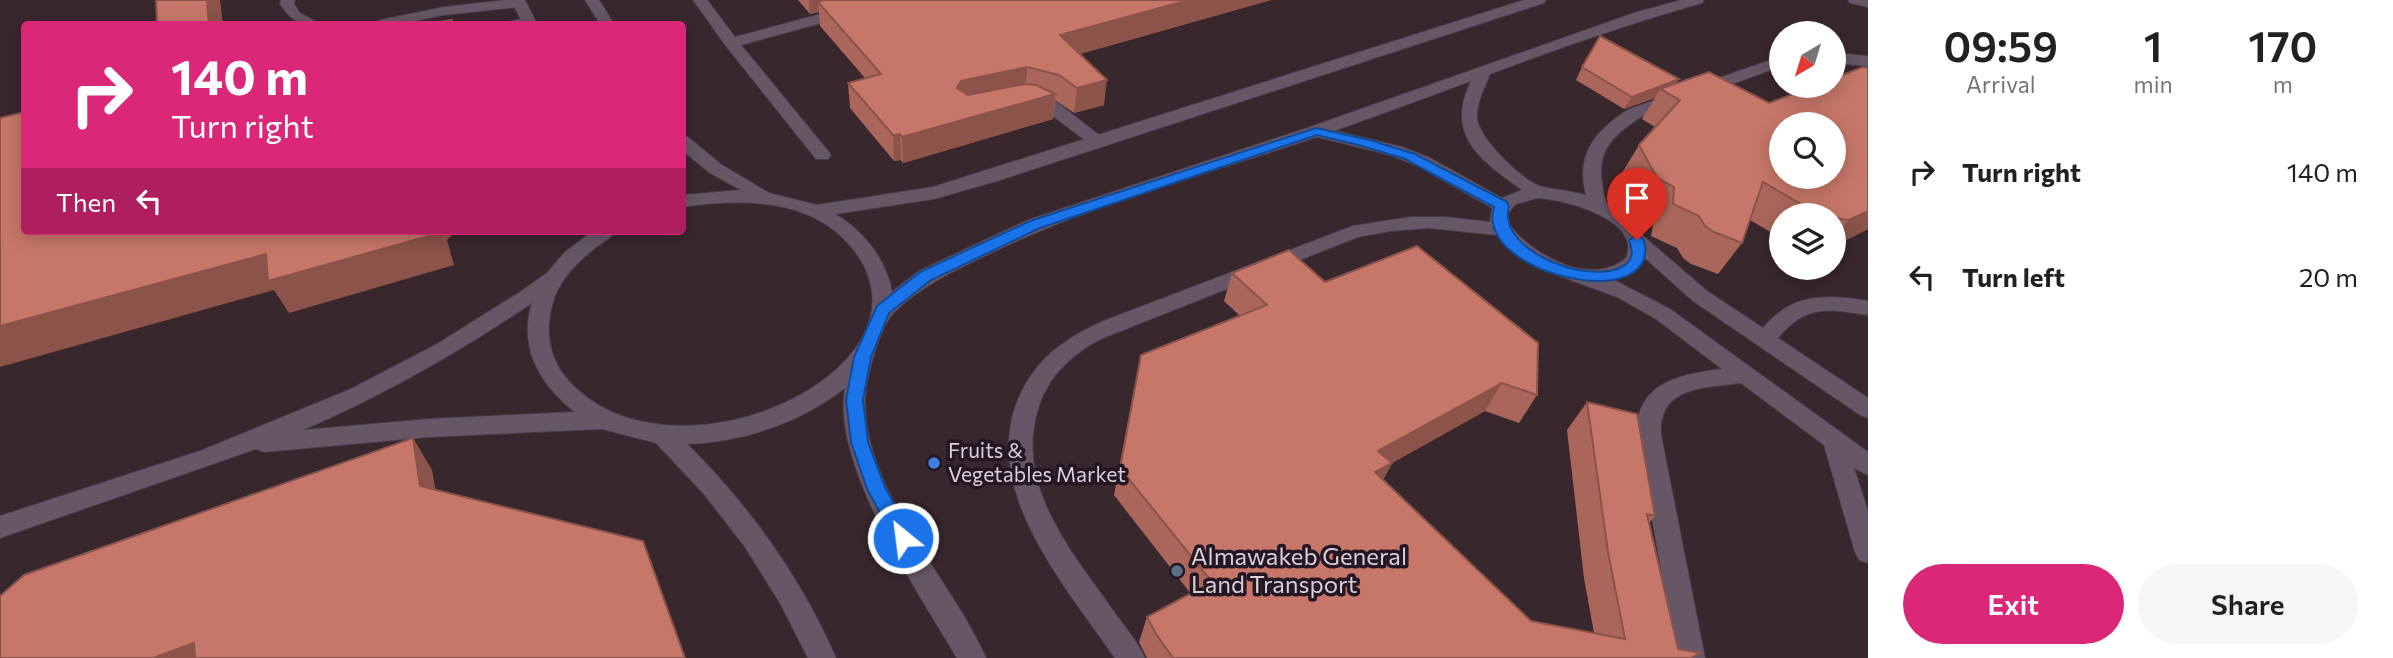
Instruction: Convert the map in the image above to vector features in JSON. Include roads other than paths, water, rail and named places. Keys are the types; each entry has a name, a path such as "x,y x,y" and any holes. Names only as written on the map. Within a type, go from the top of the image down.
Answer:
{"street":[{"path":"288,0 287,4 295,16 306,21"},
{"path":"399,0 405,19"},
{"path":"592,0 605,21"},
{"path":"700,0 731,43 822,155"},
{"path":"731,43 890,0"},
{"path":"817,211 934,192 1099,142 1539,0"},
{"path":"972,658 872,477 859,442 854,400 862,357 883,310 926,276 1035,225 1316,131 1674,5 1697,0"},
{"path":"1855,0 1868,3"},
{"path":"395,21 444,11 519,2 524,21"},
{"path":"1846,59 1868,61"},
{"path":"1598,206 1591,185 1590,166 1594,149 1604,135 1618,123 1635,113 1769,66"},
{"path":"1483,71 1468,121 1475,139 1492,158 1536,192"},
{"path":"1013,100 1025,98 1048,104 1099,142"},
{"path":"1316,131 1405,155 1502,206"},
{"path":"686,144 716,169 766,197"},
{"path":"1866,407 1700,296 1637,240 1629,228 1598,206 1556,193 1536,192 1516,196 1502,206 1498,217 1502,230 1514,245 1533,259 1557,270 1584,276 1625,292 1662,314 1868,465"},
{"path":"686,200 716,195 766,197 817,211 855,235 878,269 883,310"},
{"path":"1131,658 1032,507 1020,467 1020,428 1031,394 1051,365 1079,341 1112,325 1353,232 1385,224 1420,221 1458,222 1502,230"},
{"path":"576,252 578,235"},
{"path":"600,235 576,252 555,278 538,316 540,355 561,392 602,420"},
{"path":"1584,276 1605,276 1635,264 1640,253 1637,240"},
{"path":"0,527 241,446 331,408 410,370 488,324 555,278"},
{"path":"1764,341 1788,312 1807,304 1868,308"},
{"path":"241,446 429,428 602,420 663,435 722,433 779,418 827,391 862,357"},
{"path":"1691,658 1648,435 1648,414 1658,398 1674,387 1745,374"},
{"path":"663,435 733,507 794,600 822,658"},
{"path":"1834,440 1868,552"}],"place":[{"name":"Fruits & Vegetables Market","path":"934,463"},
{"name":"Almawakeb General Land Transport","path":"1177,571"}]}
